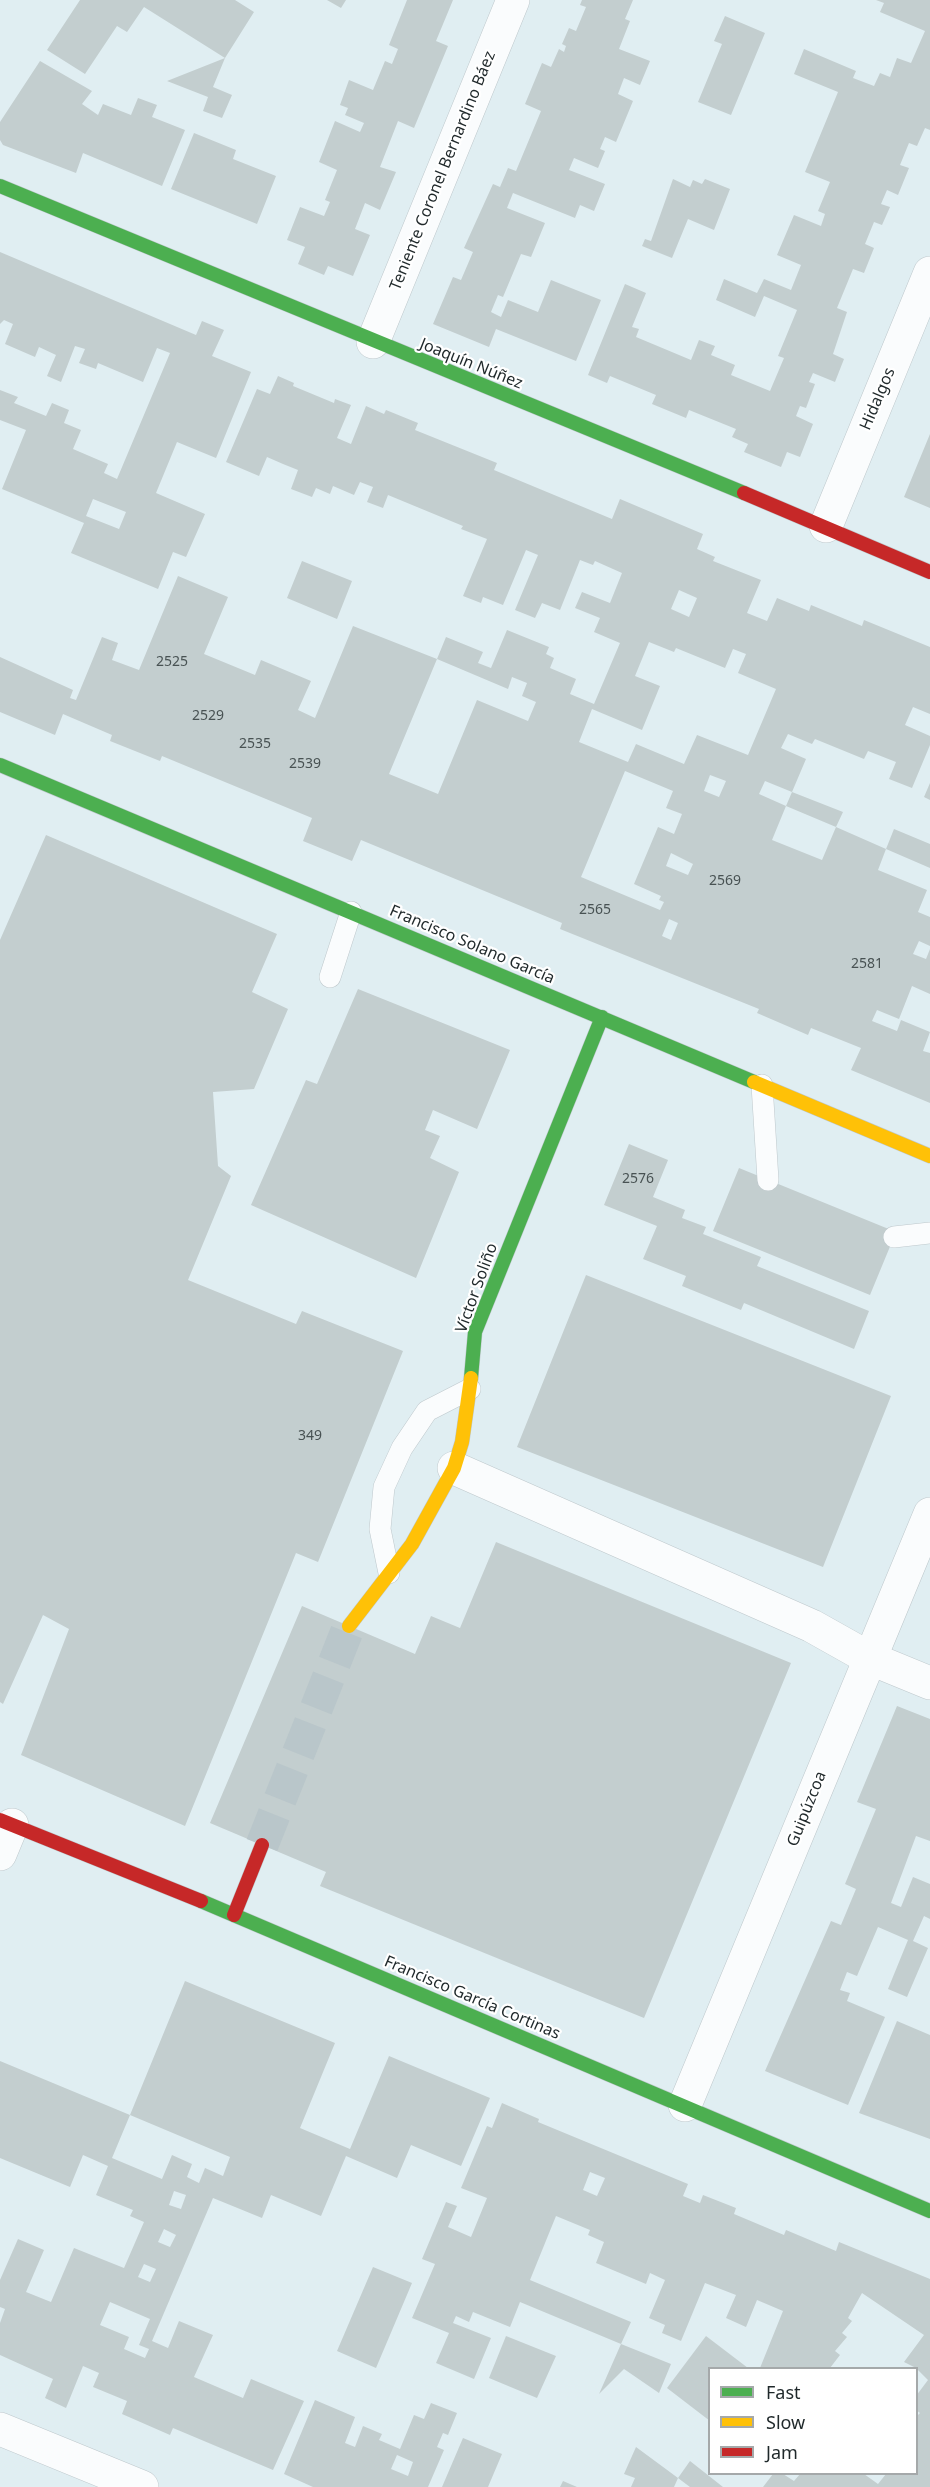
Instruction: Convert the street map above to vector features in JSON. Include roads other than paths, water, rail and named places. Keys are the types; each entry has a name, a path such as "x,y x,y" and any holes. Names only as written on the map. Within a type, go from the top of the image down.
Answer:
{"street":[{"name":"Teniente Coronel Bernardino Báez","path":"373,342 513,0"},
{"name":"Joaquín Núñez","path":"0,186 373,342 826,526 930,572"},
{"name":"Hidalgos","path":"826,526 930,273"},
{"name":"Francisco Solano García","path":"0,765 930,1156"},
{"name":"Víctor Soliño","path":"349,1626 412,1544 431,1515 454,1468 462,1442 475,1332 602,1017"},
{"path":"454,1468 812,1626 869,1658 930,1683"},
{"name":"Guipúzcoa","path":"685,2105 930,1514"},
{"name":"Francisco García Cortinas","path":"4,1833 234,1915 930,2211"},
{"path":"234,1915 262,1845"},
{"path":"0,2429 142,2487"}],"lane":[{"path":"330,977 351,912"},
{"path":"762,1085 768,1180"},
{"path":"894,1238 930,1233"},
{"path":"389,1573 380,1529 384,1487 402,1448 427,1411 470,1389"}],"tunnel":[{"path":"262,1845 349,1626"}]}
